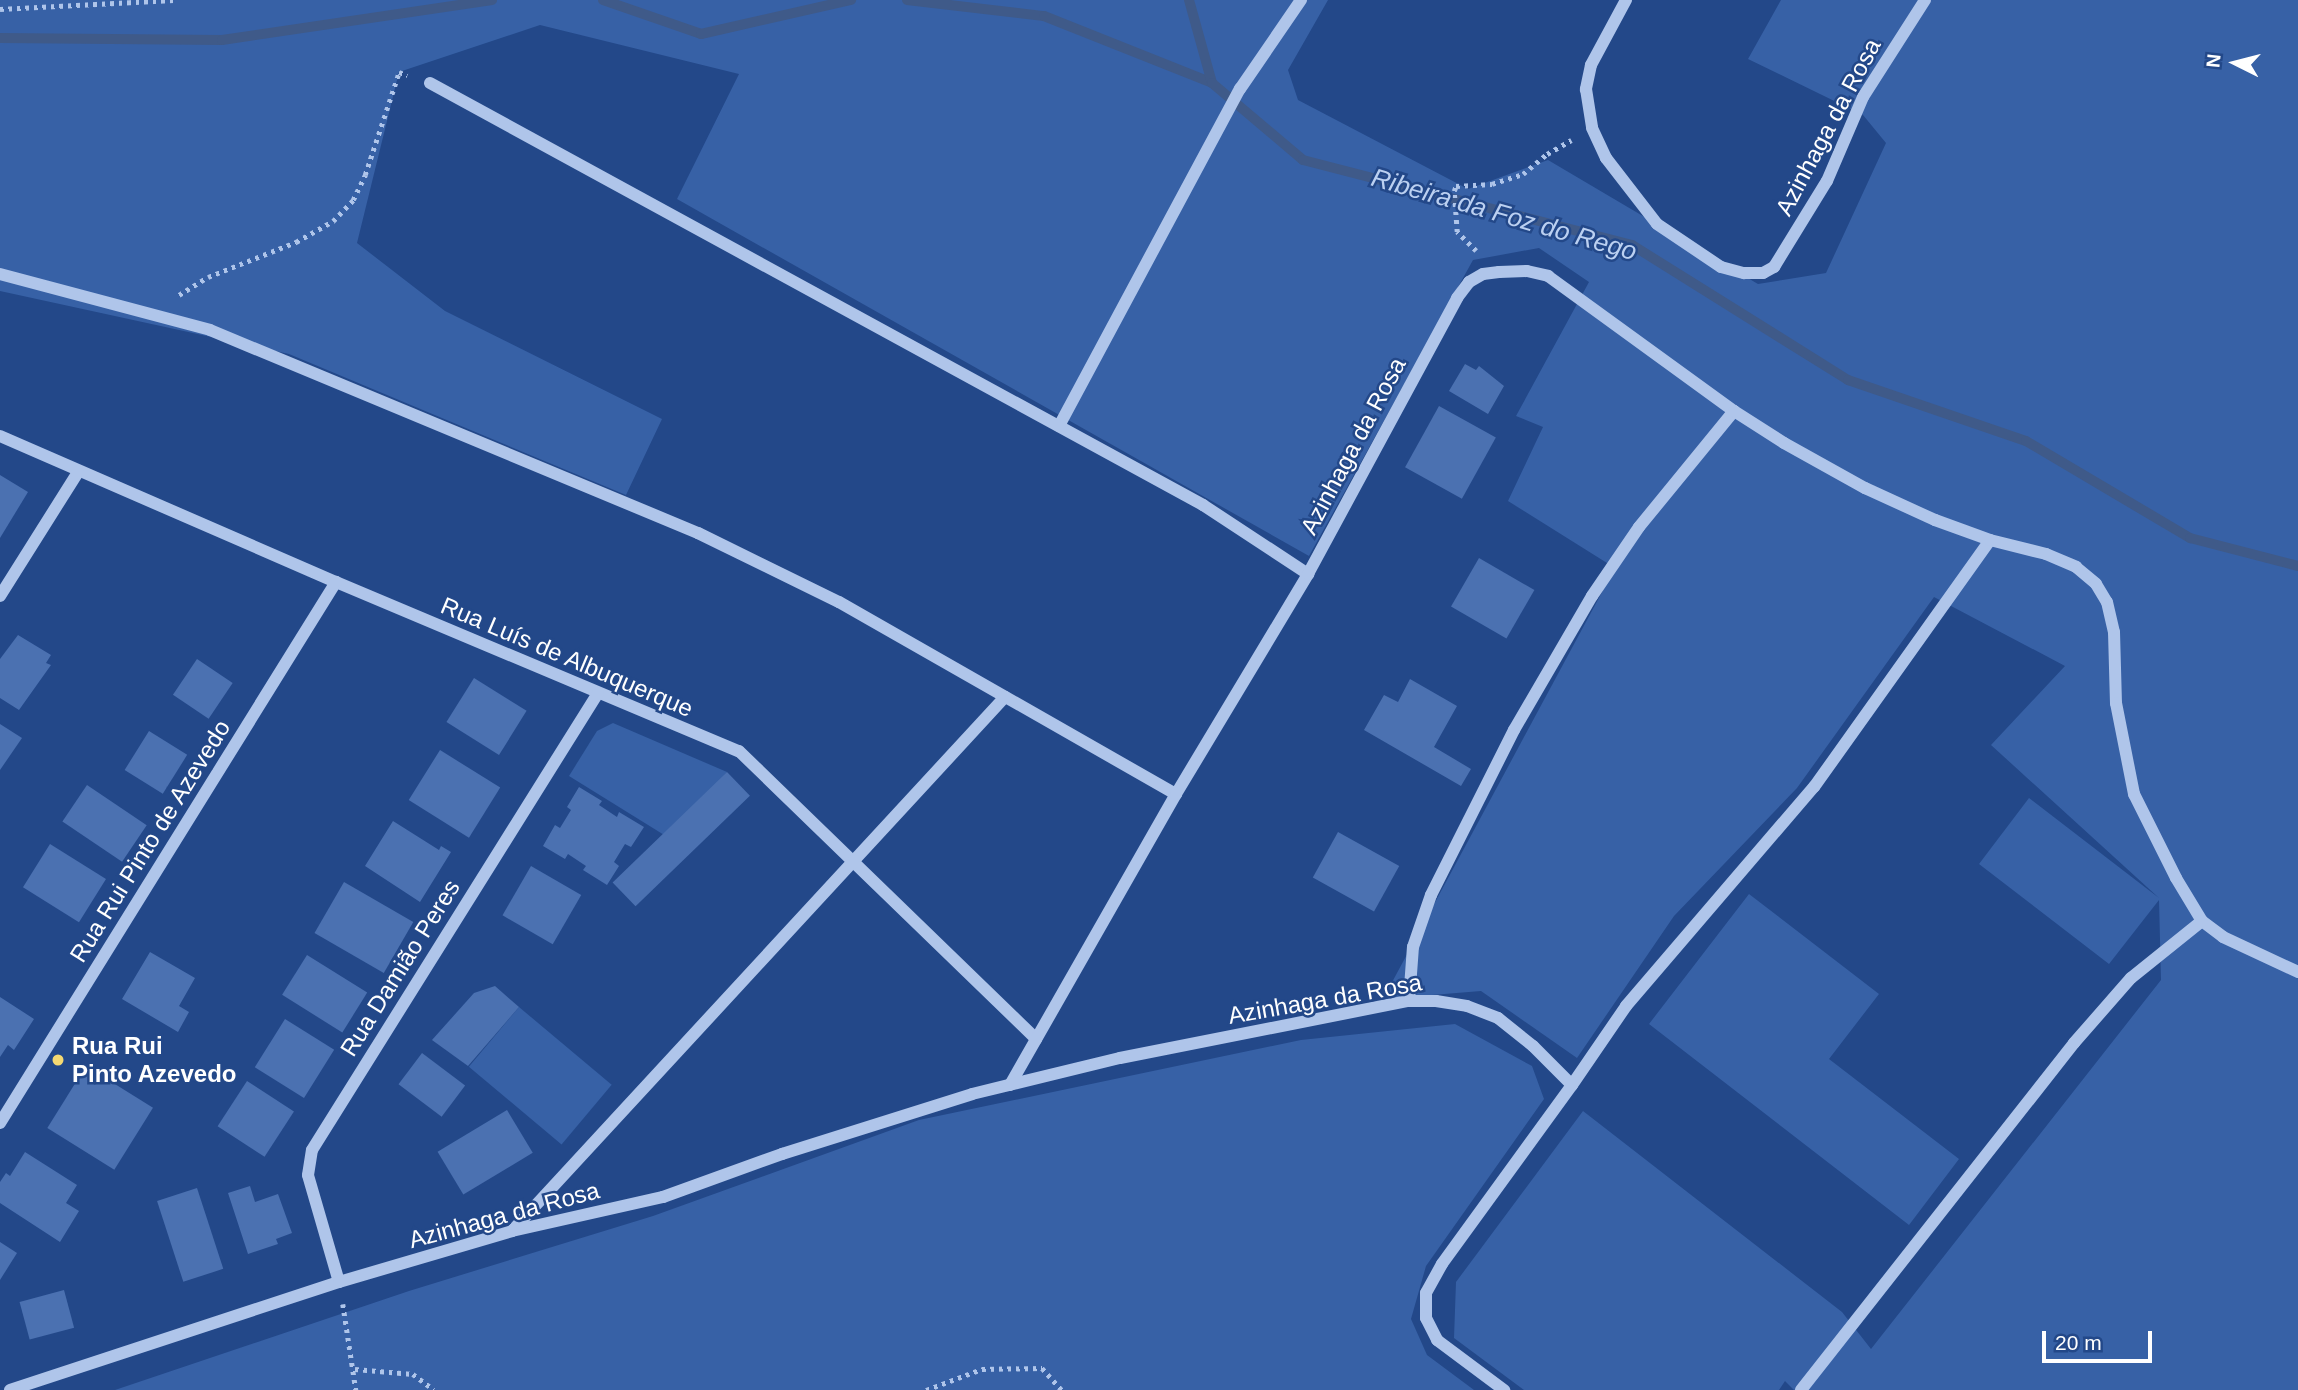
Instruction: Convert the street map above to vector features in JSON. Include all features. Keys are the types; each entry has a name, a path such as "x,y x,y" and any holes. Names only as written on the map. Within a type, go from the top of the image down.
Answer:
{"street":[{"path":"1059,426 1240,89 1301,0"},
{"name":"Azinhaga da Rosa","path":"1626,0 1591,65 1586,89 1592,128 1606,159 1657,224 1721,267 1744,273 1763,273 1774,267 1827,181 1863,97 1925,0"},
{"path":"430,83 1203,505 1308,574"},
{"path":"1483,274 1527,271 1548,276 1734,411 1784,443 1865,488 1935,520 1990,540 2046,554 2076,567 2096,584 2107,602 2114,632 2116,703 2122,746 2134,794 2176,878 2202,921 2222,937 2298,972"},
{"path":"0,274 210,330 698,533 839,602 1176,794"},
{"name":"Azinhaga da Rosa","path":"1010,1085 1176,794 1308,574 1457,298 1469,282 1483,274"},
{"path":"1409,1002 1413,947 1431,895 1514,730 1592,596 1631,538 1734,411"},
{"name":"Rua Luís de Albuquerque","path":"0,436 336,582 739,751 1036,1038"},
{"path":"0,596 78,472"},
{"path":"1504,1390 1437,1340 1426,1318 1426,1293 1443,1264 1626,1006 1814,787 1990,540"},
{"name":"Rua Rui Pinto de Azevedo","path":"0,1123 336,582"},
{"name":"Rua Damião Peres","path":"339,1282 308,1175 312,1150 598,693"},
{"path":"512,1231 1005,697"},
{"path":"1801,1390 2074,1043 2131,978 2202,921"},
{"name":"Azinhaga da Rosa","path":"10,1390 339,1282 512,1231 663,1198 782,1154 1010,1085 1120,1058 1409,1002 1467,1006 1498,1018 1533,1046 1572,1085"}],"path":[{"path":"0,9 174,0"},
{"path":"150,313 208,277 296,242 333,221 353,200 365,175 399,72 430,83"},
{"path":"1483,274 1481,256 1457,232 1454,191 1456,186 1492,184 1523,174 1547,154 1592,128"},
{"path":"339,1282 355,1369 356,1390"},
{"path":"926,1390 982,1369 1042,1368 1062,1390"},
{"path":"355,1369 413,1374 434,1390"}],"shaded area":[{"path":"0,0 1328,0 1288,70 1298,100 1468,189 1548,160 1758,284 1826,273 1886,143 1863,115 1748,59 1781,0 2298,0 2298,1390 1794,1390 1785,1381 1779,1390 1524,1390 1454,1338 1456,1282 1583,1111 1842,1312 1871,1349 2161,980 2159,900 2109,964 1979,864 2029,798 2159,898 1991,745 2065,666 1934,597 1797,788 1674,916 1577,1058 1481,991 1383,999 1615,568 1508,501 1543,427 1516,416 1589,282 1539,248 1473,260 1309,556 677,199 739,74 540,25 399,72 357,243 445,311 662,419 626,495 289,354 0,291"},
{"path":"613,723 727,772 669,838 569,776 597,731"},
{"path":"1749,894 1879,994 1829,1059 1959,1159 1909,1225 1649,1024"},
{"path":"519,1007 612,1085 562,1145 469,1067"},
{"path":"1455,1024 1532,1066 1544,1099 1426,1266 1411,1319 1427,1355 1474,1390 115,1390 409,1291 653,1216 919,1120 1301,1040"}],"building":[{"path":"1465,364 1476,370 1479,366 1504,386 1488,414 1449,391"},
{"path":"1439,406 1496,438 1462,499 1405,467"},
{"path":"0,475 28,492 0,538"},
{"path":"1479,558 1534,590 1506,638 1451,606"},
{"path":"18,635 51,655 46,663 51,665 19,710 0,698 0,659"},
{"path":"197,659 233,683 209,719 173,695"},
{"path":"474,678 527,711 499,755 446,722"},
{"path":"1410,679 1457,706 1434,747 1471,769 1461,786 1364,730 1384,695 1398,702"},
{"path":"0,724 22,738 0,770"},
{"path":"149,731 187,755 163,794 125,770"},
{"path":"440,750 500,788 469,838 409,800"},
{"path":"727,772 750,796 636,906 613,882"},
{"path":"87,785 147,825 122,862 62,821"},
{"path":"579,787 602,801 599,805 617,817 619,812 644,827 631,847 625,844 614,862 619,866 607,885 583,870 586,866 568,854 565,859 543,846 555,825 560,828 571,810 567,807"},
{"path":"393,821 439,850 441,846 451,852 420,902 365,866"},
{"path":"1338,832 1399,866 1374,911 1313,877"},
{"path":"50,844 106,879 79,922 23,887"},
{"path":"531,866 581,895 553,944 502,915"},
{"path":"344,882 413,922 384,973 314,933"},
{"path":"150,952 195,978 179,1006 189,1012 178,1032 122,999"},
{"path":"307,955 367,993 342,1032 282,995"},
{"path":"495,986 519,1007 468,1066 432,1040 474,993"},
{"path":"0,997 34,1019 14,1050 8,1045 0,1057"},
{"path":"285,1019 334,1050 304,1098 255,1067"},
{"path":"422,1053 465,1085 442,1117 399,1084"},
{"path":"86,1066 153,1108 114,1170 47,1128"},
{"path":"247,1081 294,1111 265,1157 218,1126"},
{"path":"507,1110 533,1153 463,1195 438,1152"},
{"path":"25,1152 77,1185 66,1203 79,1211 60,1242 0,1203 0,1182 6,1173 10,1176"},
{"path":"250,1186 255,1202 278,1194 292,1233 276,1239 278,1244 248,1254 228,1193"},
{"path":"197,1188 223,1269 183,1282 157,1201"},
{"path":"0,1242 17,1253 0,1280"},
{"path":"64,1290 74,1328 30,1340 20,1302"}],"waterway":[{"path":"0,38 222,40 492,0"},
{"path":"603,0 701,34 851,0"},
{"path":"907,0 1044,16 1212,83"},
{"name":"Ribeira da Foz do Rego","path":"1189,0 1212,83 1303,160 1632,245 1848,380 2026,441 2190,538 2298,566"}],"place":[{"name":"Rua Rui Pinto Azevedo","path":"58,1060"}]}
